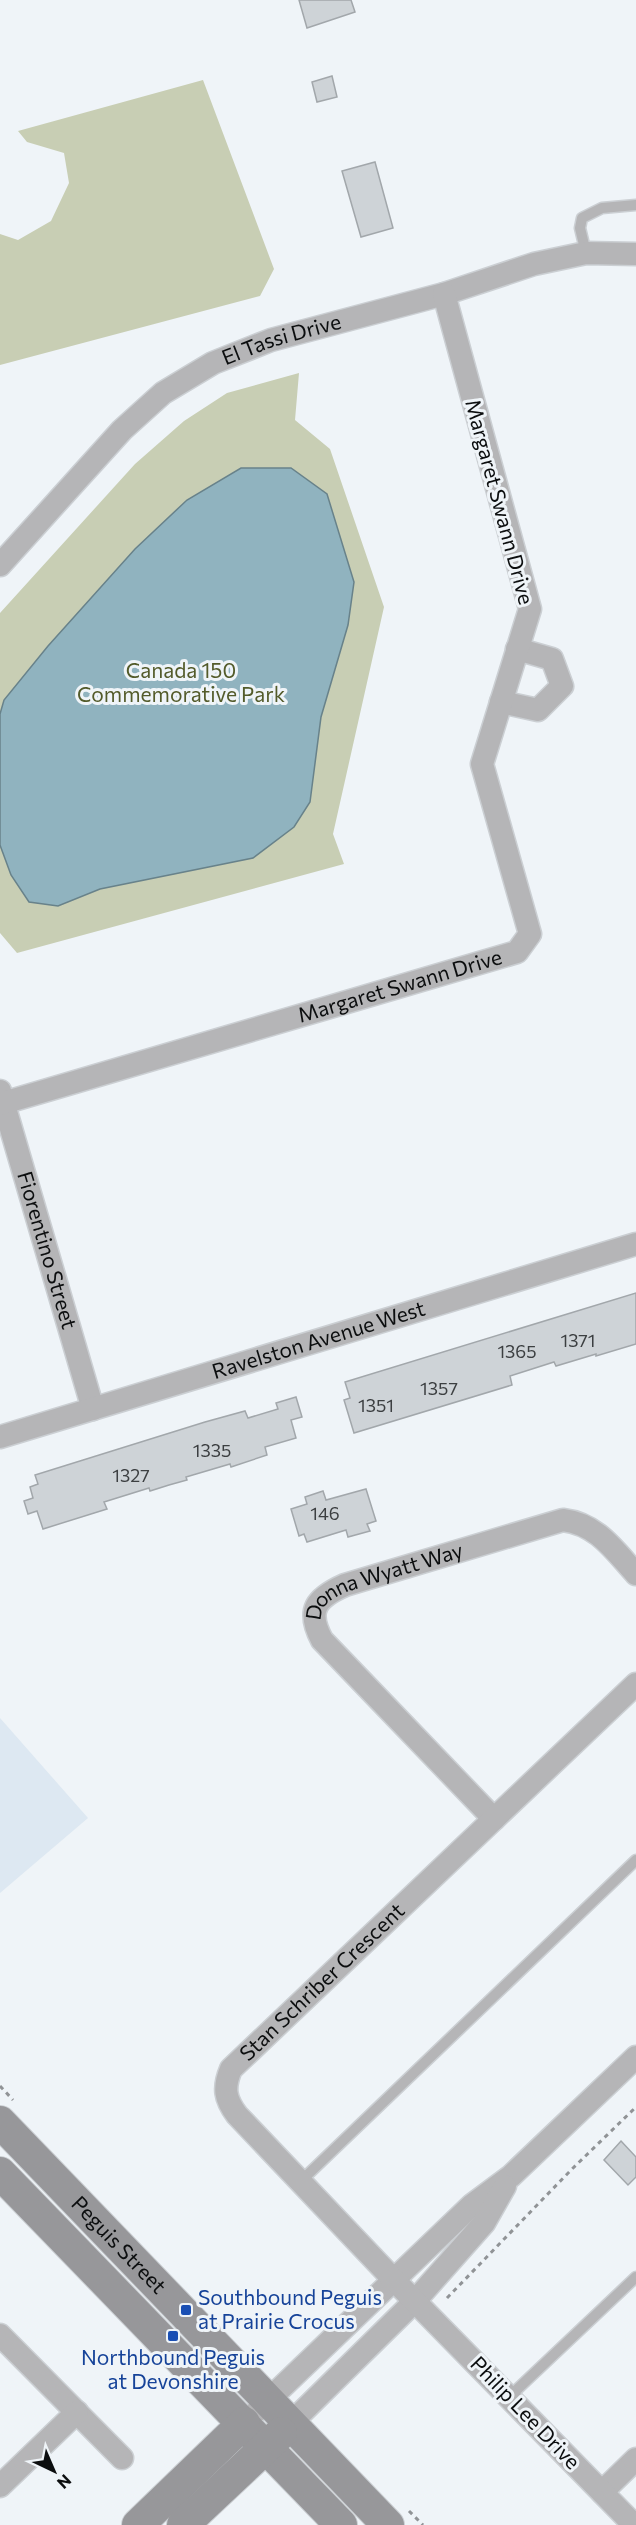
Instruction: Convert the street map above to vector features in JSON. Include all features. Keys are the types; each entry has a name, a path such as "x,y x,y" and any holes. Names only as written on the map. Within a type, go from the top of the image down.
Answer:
{"street":[{"name":"El Tassi Drive","path":"0,565 122,430 163,393 213,363 271,340 444,294 534,264 586,253 636,254"},
{"name":"Margaret Swann Drive","path":"1,1099 518,952 530,934 482,764 530,609 444,294"},
{"path":"501,702 538,710 562,686 552,659 517,649"},
{"name":"Fiorentino Street","path":"1,1099 93,1409"},
{"name":"Ravelston Avenue West","path":"0,1437 636,1244"},
{"name":"Donna Wyatt Way","path":"495,1819 322,1640 314,1624 316,1607 329,1592 345,1585 563,1520 579,1522 597,1532 636,1574"},
{"name":"Stan Schriber Crescent","path":"415,2301 237,2115 226,2100 225,2083 231,2069 636,1684"},
{"path":"138,2525 393,2279 472,2205 511,2176 636,2057"},
{"name":"Peguis Street","path":"7,2112 268,2402 388,2525"},
{"name":"Peguis Street","path":"0,2173 341,2525"},
{"path":"183,2525 415,2301 484,2223 511,2176"},
{"name":"Philip Lee Drive","path":"415,2301 634,2525"},
{"path":"0,2335 122,2458"},
{"path":"0,2486 77,2412"},
{"path":"602,2492 636,2459"}],"lane":[{"path":"586,253 580,228 582,218 602,208 636,205"},
{"path":"301,2181 636,1860"},
{"path":"510,2396 636,2277"}],"path":[{"path":"0,2086 7,2112"}],"shaded area":[{"path":"0,1718 88,1818 0,1893"}],"green space":[{"path":"203,80 274,269 260,296 0,365 0,234 18,240 51,221 69,183 64,153 27,142 18,131"},
{"name":"Canada 150 Commemorative Park","path":"299,373 295,420 330,449 384,607 333,834 344,864 17,953 0,933 0,613 135,464 184,421 227,393"}],"water":[{"name":"Canada 150 Commemorative Park","path":"241,468 291,468 327,494 354,582 348,625 321,717 310,802 294,827 253,858 100,889 58,906 29,902 11,875 0,845 0,714 4,700 48,646 135,549 187,500"}],"building":[{"path":"299,0 351,0 355,12 307,28"},
{"path":"332,76 337,97 317,102 312,82"},
{"path":"375,162 393,228 361,237 342,171"},
{"path":"636,1293 636,1344 556,1366 554,1362 510,1376 512,1385 354,1433 344,1400 350,1398 345,1382"},
{"path":"296,1397 302,1417 291,1420 296,1438 265,1447 267,1455 231,1467 230,1464 186,1477 187,1480 150,1491 149,1488 104,1502 107,1509 43,1529 37,1511 28,1514 24,1501 33,1498 30,1487 38,1484 35,1475 245,1411 248,1418 278,1409 276,1403"},
{"path":"366,1489 376,1521 367,1524 370,1531 348,1537 346,1530 307,1542 304,1534 299,1536 291,1509 307,1504 305,1497 323,1491 326,1500"},
{"path":"621,2141 636,2157 636,2177 628,2185 604,2160"}],"place":[{"name":"Southbound Peguis at Prairie Crocus","path":"186,2310"},
{"name":"Northbound Peguis at Devonshire","path":"173,2336"}]}
